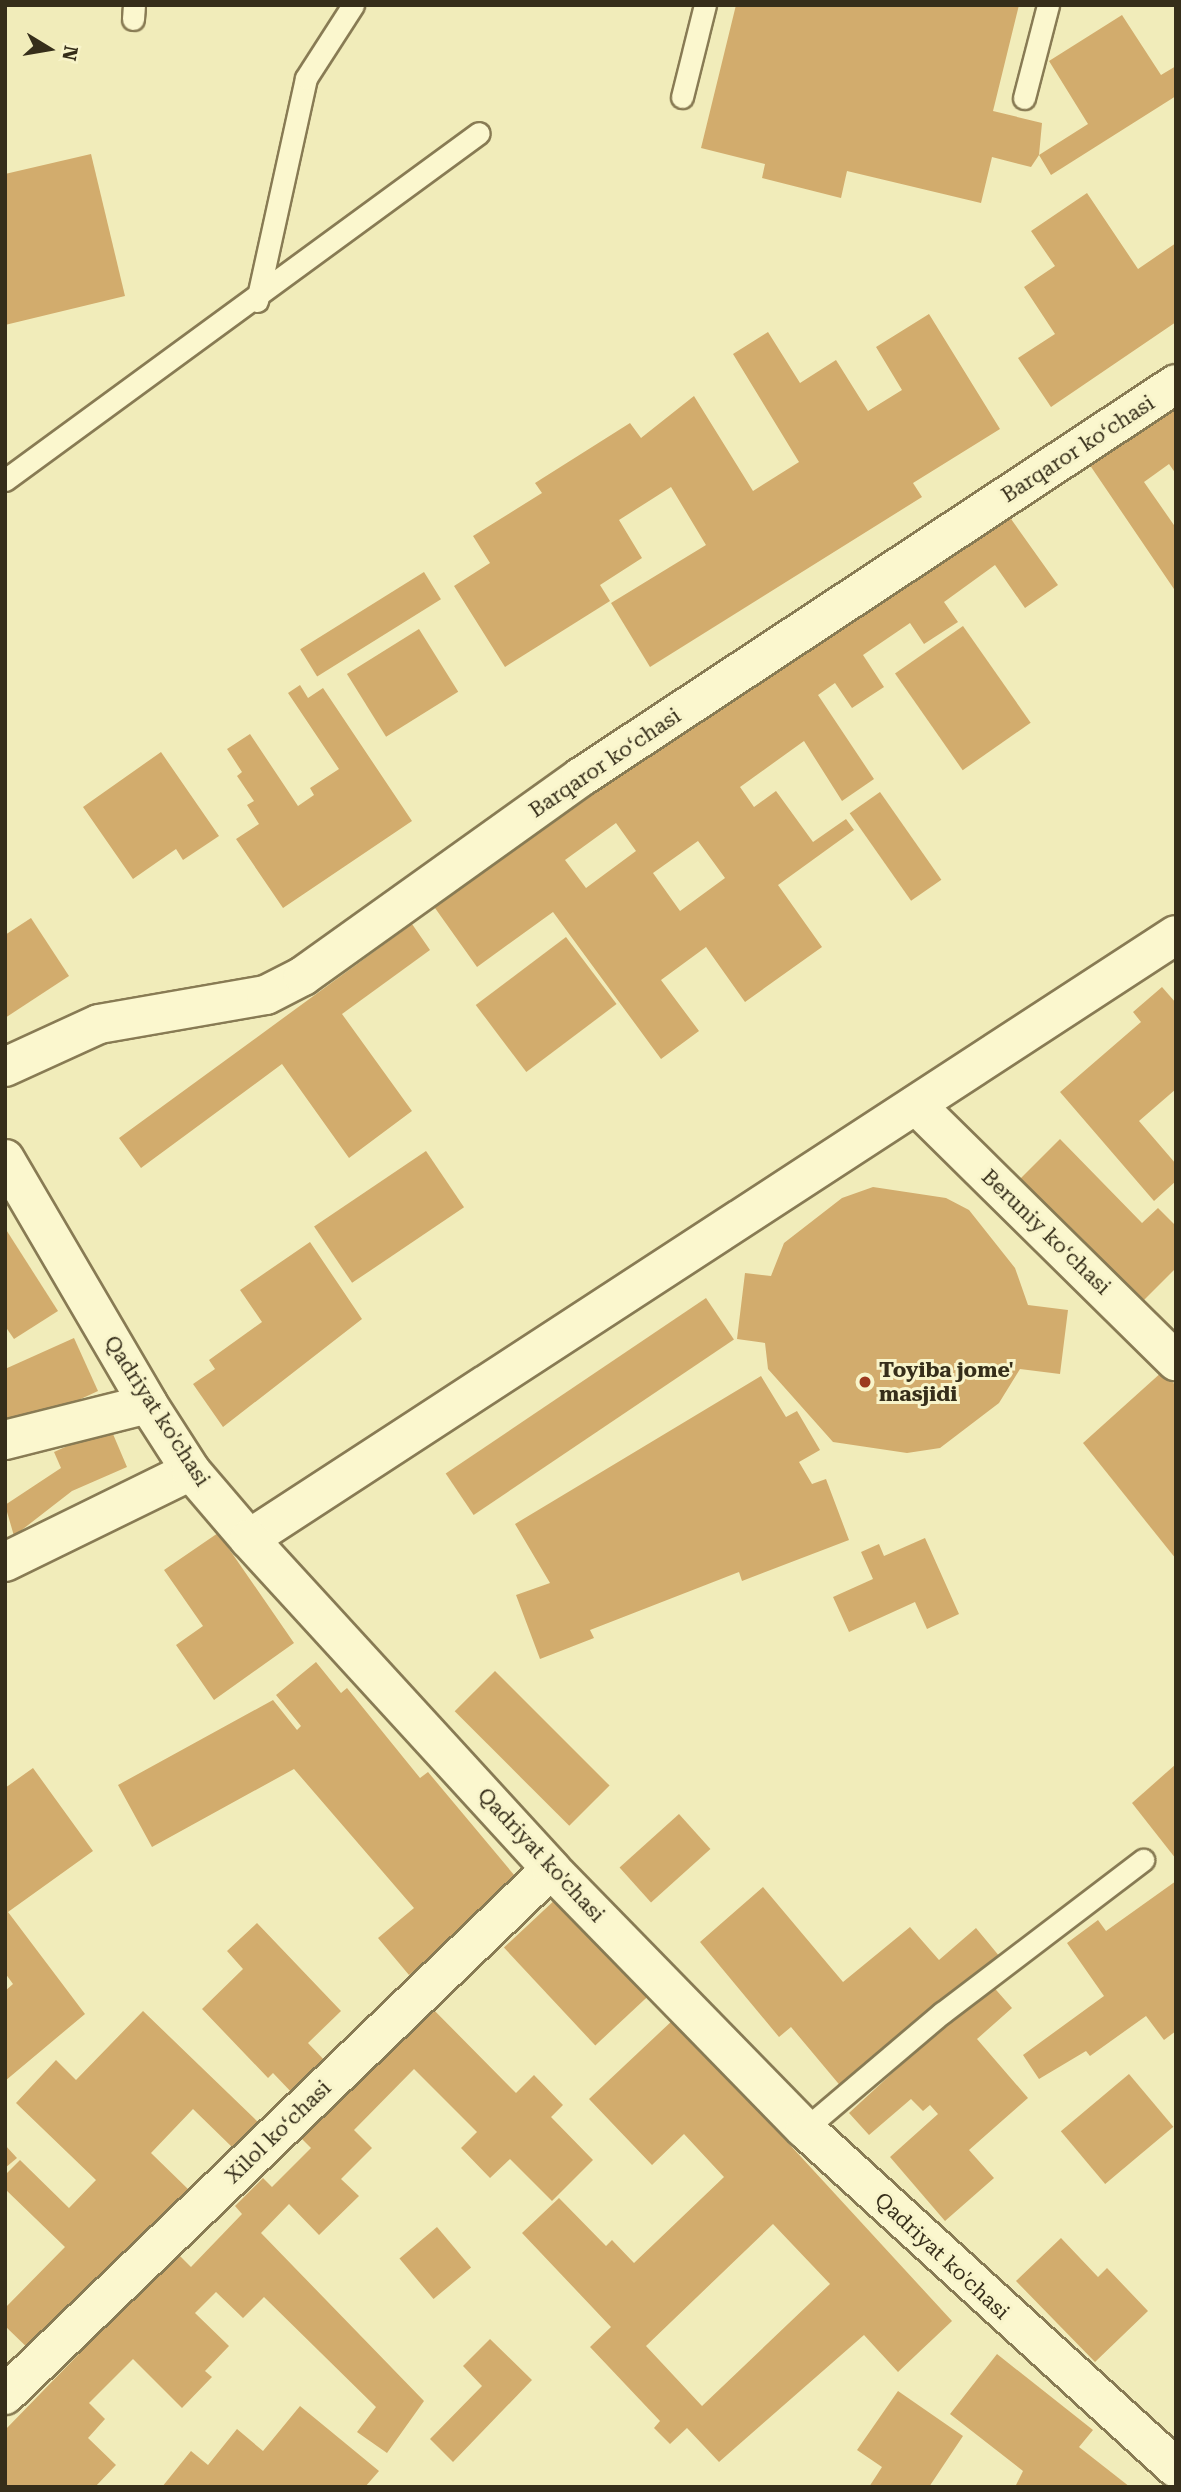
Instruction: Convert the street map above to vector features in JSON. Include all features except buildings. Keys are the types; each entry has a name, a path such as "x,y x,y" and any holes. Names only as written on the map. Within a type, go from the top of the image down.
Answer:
{"street":[{"name":"Barqaror koʻchasi","path":"5,1067 99,1024 266,995 303,976 581,777 1176,384"},
{"path":"249,1539 1176,935"},
{"name":"Beruniy koʻchasi","path":"916,1105 1171,1344"},
{"name":"Qadriyat ko'chasi","path":"5,1159 148,1404 191,1471 249,1539 551,1869 805,2129 1176,2468"},
{"path":"5,1440 148,1404"},
{"path":"5,1562 191,1471"},
{"name":"Xilol koʻchasi","path":"5,2395 551,1869"}],"lane":[{"path":"257,301 306,78 353,5"},
{"path":"682,97 705,5"},
{"path":"1024,98 1048,5"},
{"path":"5,480 257,301 480,133"},
{"path":"805,2129 942,2013 1143,1860"}],"place":[{"name":"Toyiba jome' masjidi","path":"865,1382"}]}
